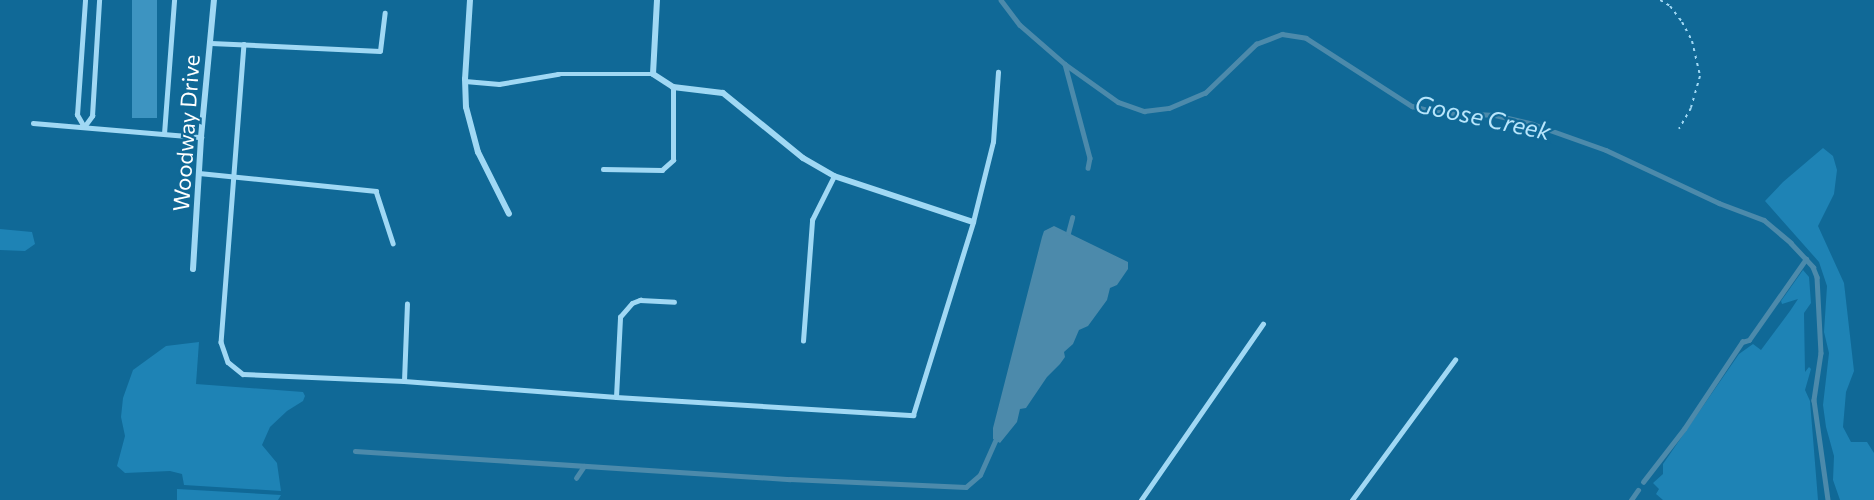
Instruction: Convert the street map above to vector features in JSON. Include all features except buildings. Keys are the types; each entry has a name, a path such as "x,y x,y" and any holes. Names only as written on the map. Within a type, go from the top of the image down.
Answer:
{"street":[{"name":"Woodway Drive","path":"193,269 201,137 214,0"},
{"path":"470,0 465,81 470,129 478,152 509,214"},
{"path":"657,0 652,74 673,87 723,93 803,158 834,176 973,222"}],"lane":[{"path":"84,127 77,115 85,0"},
{"path":"84,127 92,116 99,0"},
{"path":"164,134 174,0"},
{"path":"211,43 380,51 385,13"},
{"path":"244,44 221,342 228,362 243,374 404,381 616,397 913,415 973,222 993,142 998,72"},
{"path":"465,81 499,84 558,74 652,74"},
{"path":"603,169 662,170 673,160 673,87"},
{"path":"33,123 201,137"},
{"path":"199,173 376,191 393,243"},
{"path":"803,341 812,220 834,176"},
{"path":"616,397 620,317 632,303 640,300 674,302"},
{"path":"404,381 407,304"},
{"path":"1141,500 1263,324"},
{"path":"1352,500 1455,360"}],"path":[{"path":"1660,0 1670,6 1682,22 1692,41 1700,75 1694,100 1679,129"}],"shaded area":[{"path":"1823,148 1833,156 1837,170 1834,194 1818,226 1844,283 1854,371 1846,392 1843,427 1851,442 1867,442 1874,453 1874,500 1840,500 1833,480 1834,456 1823,405 1829,353 1824,332 1827,286 1819,262 1765,201 1783,182"},
{"path":"1054,226 1128,262 1128,269 1117,285 1110,288 1107,300 1088,326 1079,330 1073,344 1064,352 1065,357 1060,364 1047,377 1026,408 1020,409 1017,422 1000,443 993,439 993,428 1042,237 1044,231"},
{"path":"0,229 32,232 35,244 25,251 0,250"},
{"path":"1803,270 1809,277 1811,303 1804,313 1805,372 1809,367 1811,369 1805,390 1810,401 1818,500 1663,500 1656,494 1659,489 1653,483 1663,474 1663,464 1739,354 1753,344 1761,350 1790,311 1798,299 1782,304 1781,301"},
{"path":"199,342 196,384 303,392 305,396 303,401 287,411 270,427 262,445 277,463 281,491 184,485 182,474 170,471 125,473 117,466 125,436 121,417 123,398 133,370 166,346"},
{"path":"177,489 281,495 278,500 177,500"}],"waterway":[{"name":"Goose Creek","path":"1001,0 1020,25 1065,64 1118,102 1144,111 1169,108 1205,93 1256,44 1282,34 1306,38 1412,106 1436,112 1495,115 1533,124 1606,150 1719,203 1764,220 1791,243 1813,267 1817,277 1821,353 1814,400 1828,500"},
{"path":"1065,64 1090,158 1088,168"},
{"path":"1068,233 1072,218"},
{"path":"1643,482 1684,429 1742,342 1749,340 1806,259"},
{"path":"355,451 790,479 966,487 980,475 995,441"},
{"path":"576,478 584,466"},
{"path":"1631,500 1638,490"}]}
